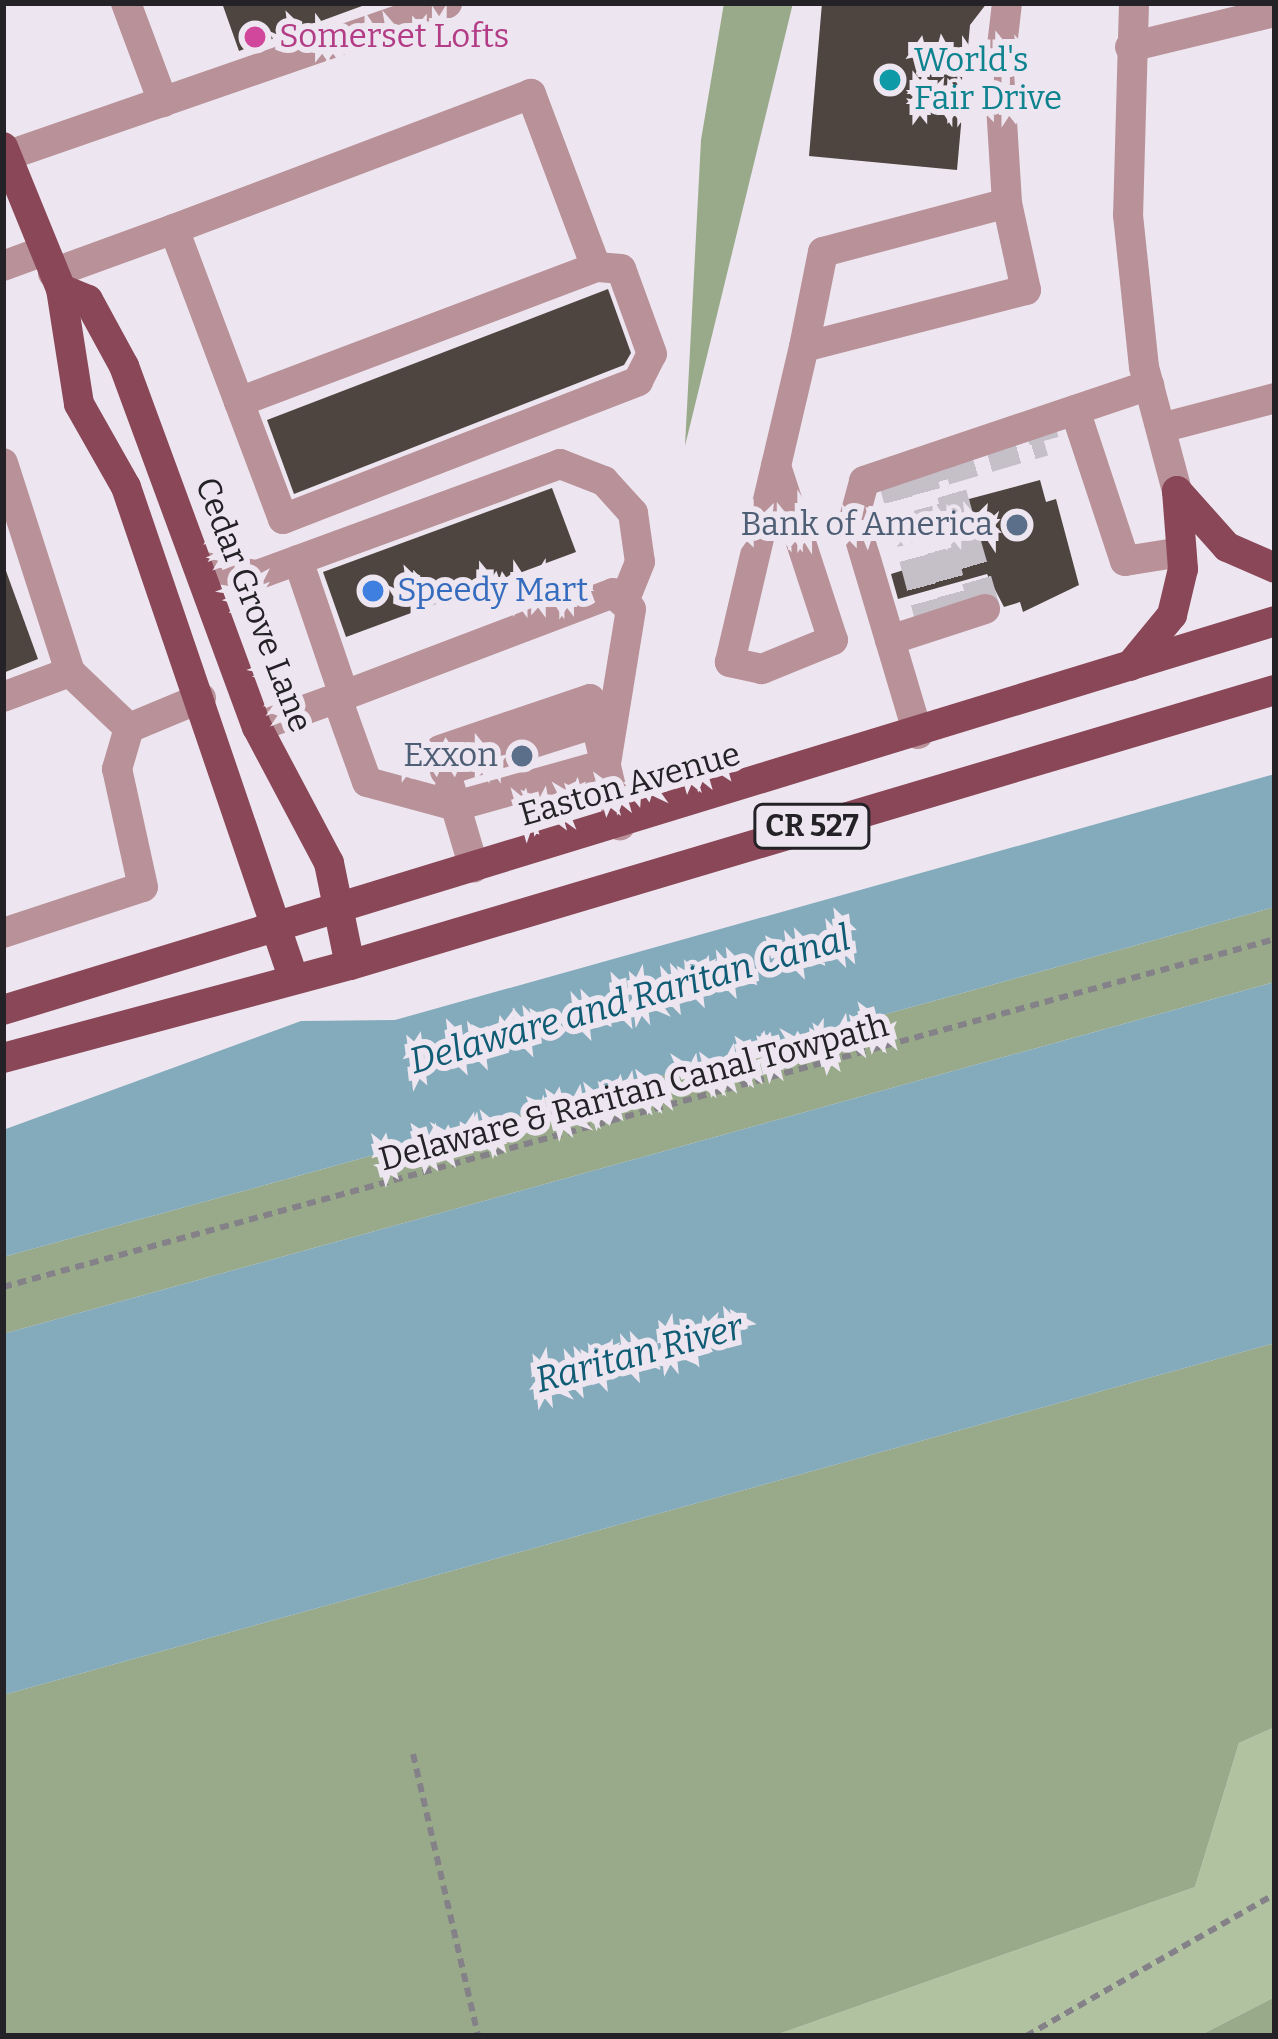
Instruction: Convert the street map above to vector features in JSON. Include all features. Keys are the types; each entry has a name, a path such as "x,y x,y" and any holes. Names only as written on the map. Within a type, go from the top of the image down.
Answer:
{"main road":[{"name":"Cedar Grove Lane","path":"4,153 51,271 79,404 126,487 293,977"},
{"name":"Cedar Grove Lane","path":"51,271 88,300 124,366 257,727 329,863 334,908 350,965"},
{"path":"1130,667 1172,615 1181,552 1177,490"},
{"path":"1177,490 1227,547 1275,568"},
{"name":"Easton Avenue","path":"3,1010 919,734 1275,621"},
{"name":"CR 527","path":"3,1058 350,965 1275,690"}],"street":[{"path":"126,3 163,102"},
{"path":"4,153 447,3"},
{"path":"804,347 1026,290 1007,203 999,72 1006,3"},
{"path":"1134,3 1128,215 1149,385 1177,490"},
{"path":"1130,47 1229,13 1275,12"},
{"path":"3,266 51,271 174,230 531,94 596,267"},
{"path":"776,466 832,640 762,669 730,662 823,252 1007,203"},
{"path":"174,230 283,519 638,381 652,354 622,269 596,267 239,402"},
{"path":"919,734 854,519 864,481 1149,385"},
{"path":"1161,428 1275,398"},
{"path":"1075,410 1125,561 1181,552"},
{"path":"3,463 70,672 129,728"},
{"path":"198,566 257,575 560,464 604,481 633,513 640,562 626,597 601,743"},
{"path":"298,560 367,782 601,743"},
{"path":"257,727 613,593 626,597"},
{"path":"890,640 985,609"},
{"path":"3,697 70,672"},
{"path":"129,728 201,698"},
{"path":"446,771 590,699 620,825"},
{"path":"3,933 143,887 117,769 129,728"},
{"path":"446,771 474,868"}],"path":[{"name":"Delaware & Raritan Canal Towpath","path":"3,1287 1275,939"},
{"path":"413,1754 478,2036"},
{"path":"1026,2036 1275,1894"}],"green space":[{"path":"724,3 793,3 685,446 701,140"},
{"path":"1275,907 1275,982 3,1334 3,1257"},
{"path":"1275,1343 1275,1727 1239,1743 1195,1887 773,2036 3,2036 3,1695"},
{"path":"1275,1727 1275,1997 1199,2036 773,2036 1195,1887 1239,1743"},
{"path":"1275,1997 1275,2036 1199,2036"}],"water":[{"name":"Delaware and Raritan Canal","path":"1275,774 1275,907 3,1257 3,1130 301,1021 395,1020"},
{"name":"Raritan River","path":"1275,982 1275,1343 3,1695 3,1334"}],"building":[{"name":"Somerset Lofts","path":"222,3 361,3 362,6 239,51"},
{"name":"World's Fair Drive","path":"822,3 987,3 970,25 957,170 809,156"},
{"path":"608,289 631,353 624,365 294,494 267,420"},
{"name":"Bank of America","path":"1040,480 1046,502 1056,499 1079,585 1023,612 1020,602 1004,607 987,574 898,599 891,574 975,548 969,499"},
{"path":"552,488 576,552 346,637 323,572"},
{"path":"3,572 38,659 3,673"}],"tunnel":[{"path":"985,609 945,470 1044,441 1039,422"},
{"path":"918,463 959,618"},
{"path":"891,471 932,626"}],"place":[{"name":"Somerset Lofts","path":"255,37"},
{"name":"World's Fair Drive","path":"890,80"},
{"name":"Bank of America","path":"1017,525"},
{"name":"Speedy Mart","path":"373,591"},
{"name":"Exxon","path":"522,756"}]}
